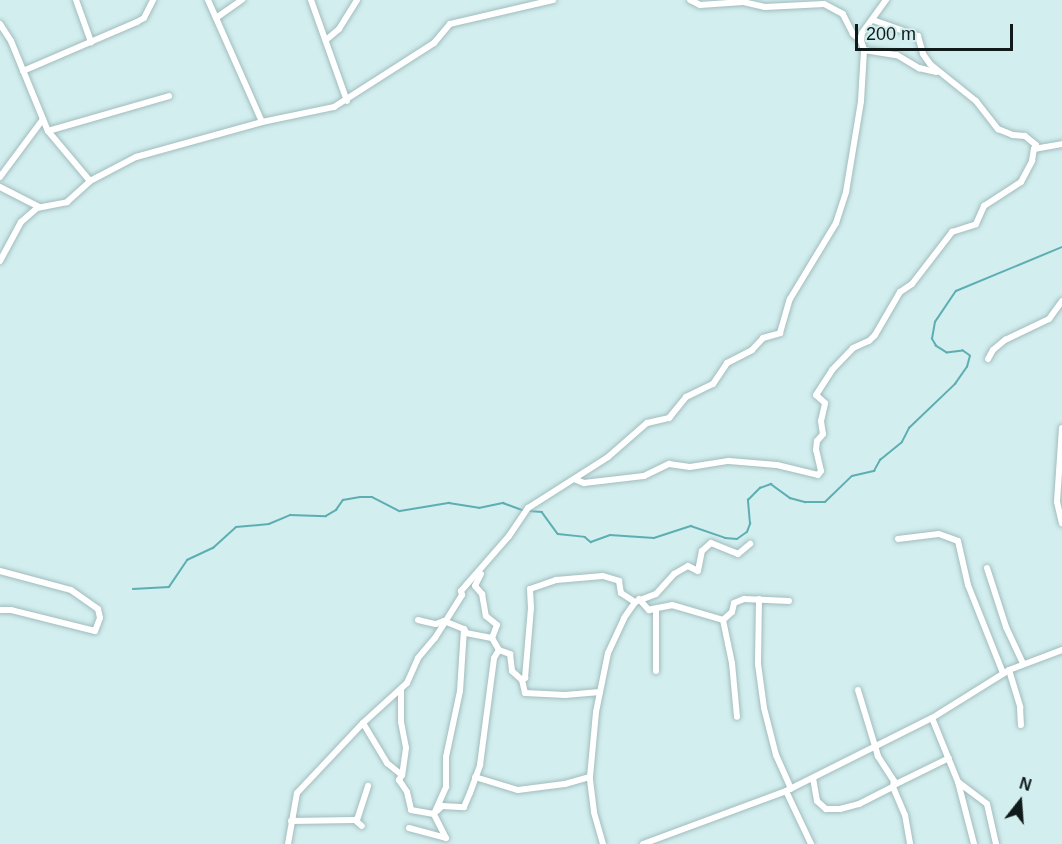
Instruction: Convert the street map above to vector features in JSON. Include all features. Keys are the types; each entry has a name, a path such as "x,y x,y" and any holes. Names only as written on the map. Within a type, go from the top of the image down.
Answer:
{"street":[{"path":"76,0 91,42"},
{"path":"23,71 144,18 153,0"},
{"path":"208,0 261,122"},
{"path":"216,18 242,0"},
{"path":"311,0 347,101"},
{"path":"326,40 339,29 357,0"},
{"path":"0,261 21,222 39,207 67,202 90,181 136,157 261,122 322,111 347,101 434,43 450,24 553,0"},
{"path":"690,0 700,4 738,2 765,7 824,4 843,14 853,34 861,41"},
{"path":"288,844 297,793 363,723 406,683 418,658 435,638 462,595 461,591 528,508 608,457 647,423 669,418 687,397 713,384 727,363 752,350 763,338 780,333 790,299 836,223 846,192 861,101 864,50 861,41 862,33 886,0"},
{"path":"574,479 584,483 644,476 669,464 690,467 729,461 777,465 818,475 821,471 816,450 817,441 823,434 821,422 825,403 816,395 832,370 853,348 869,341 875,335 896,297 912,284 951,232 976,224 984,206 1021,182 1032,161 1036,145 1025,136 1013,135 998,129 976,101 939,72 923,54 918,36 873,20"},
{"path":"0,24 11,41 48,131 90,181"},
{"path":"864,50 897,55 919,68 939,72"},
{"path":"48,131 169,96"},
{"path":"0,177 3,167 43,119"},
{"path":"1034,149 1062,144"},
{"path":"0,187 39,207"},
{"path":"988,358 993,350 1005,340 1049,319 1062,301"},
{"path":"1062,428 1059,438 1058,502 1062,523"},
{"path":"898,539 939,534 958,542 971,595 1020,707 1021,725"},
{"path":"603,844 594,812 590,777 600,692 608,653 624,618 637,601 656,594 674,574 688,566 698,571 702,551 711,543 738,554 750,544"},
{"path":"489,558 475,586 482,594 486,616 497,625 492,639"},
{"path":"987,568 1006,627 1023,663"},
{"path":"0,571 71,590 98,609 100,618 95,631 11,610 0,610"},
{"path":"522,680 525,678 531,608 530,589 556,580 603,576 619,581 621,593 649,610 656,609 656,671"},
{"path":"723,620 732,612 734,603 744,599 789,601"},
{"path":"759,600 758,664 764,708 776,754 810,844"},
{"path":"649,610 672,605 723,620"},
{"path":"418,620 436,624 444,621 464,628 466,633 492,639 499,650 510,654 512,671 522,680 525,693 531,696 600,692"},
{"path":"723,620 732,663 737,717"},
{"path":"447,841 434,814 446,787 446,758 460,691 464,628"},
{"path":"434,814 442,806 464,807 480,765 494,658 499,650"},
{"path":"643,844 789,790 932,718 1006,671 1062,650"},
{"path":"401,689 401,722 406,748 402,775 399,780 407,792 411,810 434,814"},
{"path":"858,690 876,746 905,816 909,844"},
{"path":"932,718 958,782 974,844"},
{"path":"363,723 387,763 402,775"},
{"path":"813,778 817,801 826,809 840,809 859,804 949,758"},
{"path":"475,777 518,790 565,784 590,777"},
{"path":"958,782 987,804 996,844"},
{"path":"291,821 360,823 368,786"},
{"path":"409,828 447,841"}],"waterway":[{"path":"529,511 542,512 558,534 585,537 591,542 610,535 654,538 691,526 725,538 737,539 747,532 750,524 748,500 760,488 771,484 790,498 805,502 825,502 852,476 874,471 880,460 902,442 909,428 955,384 967,367 970,356 963,351 947,353 936,346 932,339 935,322 956,291 1062,247"},
{"path":"133,589 169,587 187,560 213,548 236,527 269,524 290,515 326,516 336,510 343,500 372,497 400,511 449,503 479,508 503,503 525,511"}]}
